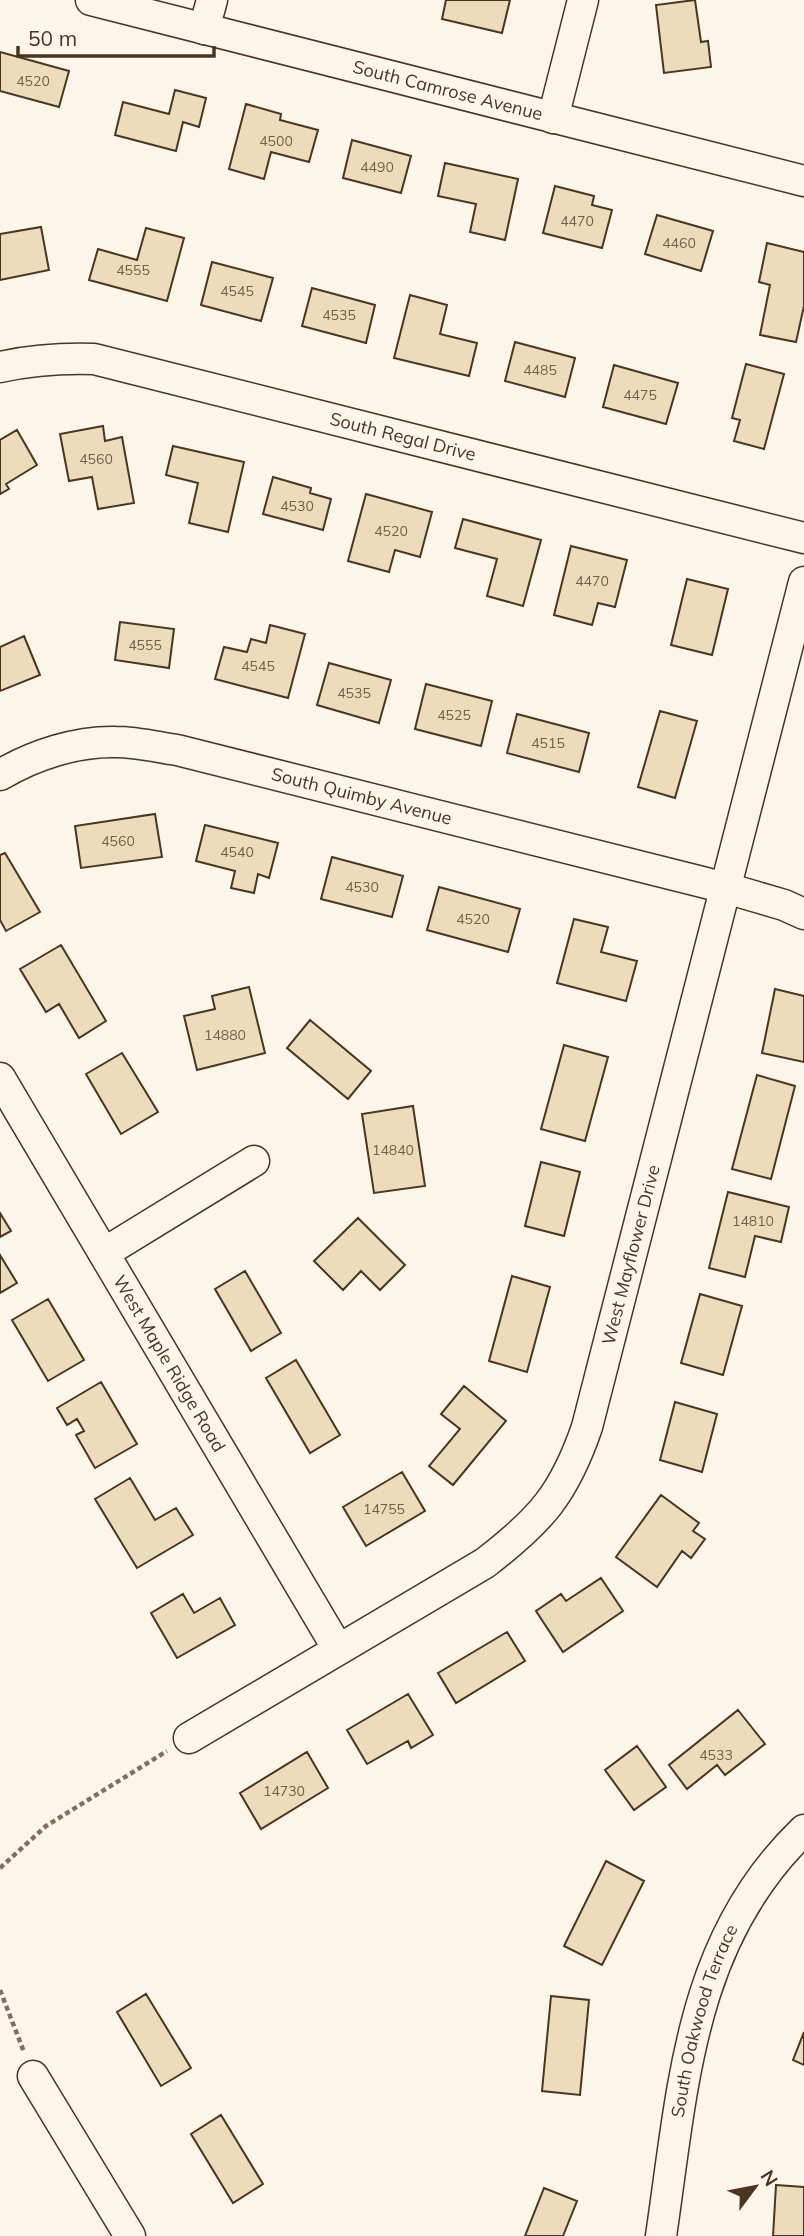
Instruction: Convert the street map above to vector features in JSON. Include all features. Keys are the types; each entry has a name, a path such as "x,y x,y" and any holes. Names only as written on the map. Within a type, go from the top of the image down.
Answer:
{"street":[{"name":"South Camrose Avenue","path":"91,0 804,181"},
{"path":"204,29 212,0"},
{"path":"553,118 583,0"},
{"name":"South Regal Drive","path":"0,367 58,357 94,359 804,538"},
{"name":"West Mayflower Drive","path":"189,1738 485,1563 521,1535 541,1515 564,1484 587,1427 804,582"},
{"name":"South Quimby Avenue","path":"0,775 32,759 72,747 103,742 119,741 177,750 726,888 784,905 804,914"},
{"name":"West Maple Ridge Road","path":"0,1078 338,1649"},
{"path":"104,1253 254,1161"},
{"name":"South Oakwood Terrace","path":"662,2236 688,2050 702,1997 739,1913 761,1878 804,1830"},
{"path":"33,2076 130,2236"}],"path":[{"path":"0,1868 46,1826 189,1738"},
{"path":"0,1990 33,2076"}],"building":[{"path":"446,0 510,0 502,33 442,19"},
{"path":"695,0 701,42 708,41 711,67 664,73 656,5"},
{"path":"0,52 69,71 59,107 0,91"},
{"path":"175,90 206,98 199,127 183,122 176,151 115,135 123,102 169,114"},
{"path":"246,104 281,114 280,120 318,130 309,162 271,152 264,179 229,169"},
{"path":"352,140 411,156 401,193 343,178"},
{"path":"445,163 518,179 505,240 470,232 476,204 438,196"},
{"path":"555,186 594,196 592,205 612,210 602,248 543,233"},
{"path":"657,215 713,231 701,271 645,254"},
{"path":"41,227 49,270 0,280 0,234"},
{"path":"146,228 184,238 167,301 89,280 98,249 137,260"},
{"path":"767,243 804,252 804,306 796,342 760,335 770,285 759,282"},
{"path":"212,262 273,278 261,321 201,305"},
{"path":"312,288 375,305 366,343 302,326"},
{"path":"410,295 447,305 440,334 477,343 469,376 394,358"},
{"path":"515,342 575,358 565,397 505,381"},
{"path":"746,364 784,374 764,449 734,441 740,420 732,418"},
{"path":"614,365 678,383 666,424 603,407"},
{"path":"103,426 105,441 122,437 134,503 98,509 92,477 69,481 60,434"},
{"path":"17,430 37,465 6,484 9,489 0,494 0,440"},
{"path":"173,446 244,462 228,532 189,523 198,483 166,475"},
{"path":"273,477 311,488 310,493 331,499 323,530 263,514"},
{"path":"366,494 432,512 420,557 395,550 389,572 348,561"},
{"path":"463,519 541,540 523,606 487,596 497,559 455,548"},
{"path":"571,546 627,560 615,607 598,603 592,625 554,615"},
{"path":"687,579 728,589 712,655 671,645"},
{"path":"120,622 174,629 169,668 115,660"},
{"path":"270,625 305,634 288,698 215,679 224,647 247,652 251,639 266,643"},
{"path":"24,636 40,675 0,691 0,647"},
{"path":"329,663 391,680 379,723 317,705"},
{"path":"426,684 492,701 481,746 415,729"},
{"path":"660,711 697,721 675,798 638,787"},
{"path":"517,714 589,733 579,772 507,753"},
{"path":"155,814 162,857 81,868 75,826"},
{"path":"205,825 278,843 269,878 258,874 254,893 231,888 235,871 196,861"},
{"path":"5,853 40,912 6,931 0,920 0,855"},
{"path":"332,857 403,876 392,917 321,899"},
{"path":"439,887 520,909 508,952 427,930"},
{"path":"574,919 608,927 601,952 637,961 626,1001 557,983"},
{"path":"61,945 106,1021 79,1038 59,1004 46,1012 20,969"},
{"path":"249,987 265,1053 197,1070 184,1016 215,1009 212,996"},
{"path":"775,989 804,996 804,1062 762,1053"},
{"path":"310,1020 371,1071 348,1099 287,1048"},
{"path":"564,1045 608,1057 585,1141 541,1129"},
{"path":"122,1053 158,1112 121,1134 86,1074"},
{"path":"757,1075 795,1086 771,1179 732,1169"},
{"path":"413,1106 425,1186 374,1193 362,1114"},
{"path":"541,1162 580,1172 564,1236 525,1226"},
{"path":"728,1192 789,1207 781,1242 755,1236 745,1277 709,1268"},
{"path":"0,1213 11,1231 0,1237"},
{"path":"358,1218 405,1265 380,1290 361,1271 343,1290 314,1261"},
{"path":"0,1255 17,1283 0,1293"},
{"path":"245,1271 281,1333 251,1351 215,1289"},
{"path":"512,1276 550,1287 527,1372 489,1361"},
{"path":"700,1294 742,1306 723,1375 681,1363"},
{"path":"48,1299 84,1360 48,1381 12,1320"},
{"path":"296,1360 340,1435 310,1453 266,1378"},
{"path":"101,1382 137,1444 95,1468 76,1435 84,1431 77,1419 67,1425 57,1408"},
{"path":"464,1386 506,1421 453,1485 429,1466 460,1429 441,1414"},
{"path":"675,1402 717,1414 702,1472 660,1460"},
{"path":"402,1472 425,1511 366,1546 343,1507"},
{"path":"130,1478 155,1520 176,1508 193,1535 137,1568 95,1499"},
{"path":"661,1495 699,1523 693,1531 705,1539 691,1558 682,1551 657,1587 616,1557"},
{"path":"601,1578 623,1611 563,1652 536,1611 561,1594 566,1601"},
{"path":"183,1594 194,1613 220,1598 235,1625 177,1658 151,1613"},
{"path":"507,1632 525,1661 456,1703 438,1673"},
{"path":"408,1694 433,1735 411,1748 408,1741 367,1764 347,1730"},
{"path":"738,1710 765,1744 725,1775 717,1765 687,1789 669,1765"},
{"path":"637,1746 666,1787 634,1810 605,1770"},
{"path":"307,1752 328,1788 261,1829 240,1793"},
{"path":"606,1861 644,1881 602,1965 564,1946"},
{"path":"146,1994 191,2068 161,2086 117,2012"},
{"path":"551,1996 589,2000 580,2095 542,2091"},
{"path":"804,2032 804,2065 793,2060"},
{"path":"221,2115 263,2184 233,2203 191,2134"},
{"path":"776,2185 804,2187 804,2236 773,2236"},
{"path":"544,2188 577,2201 563,2236 525,2236"}]}
